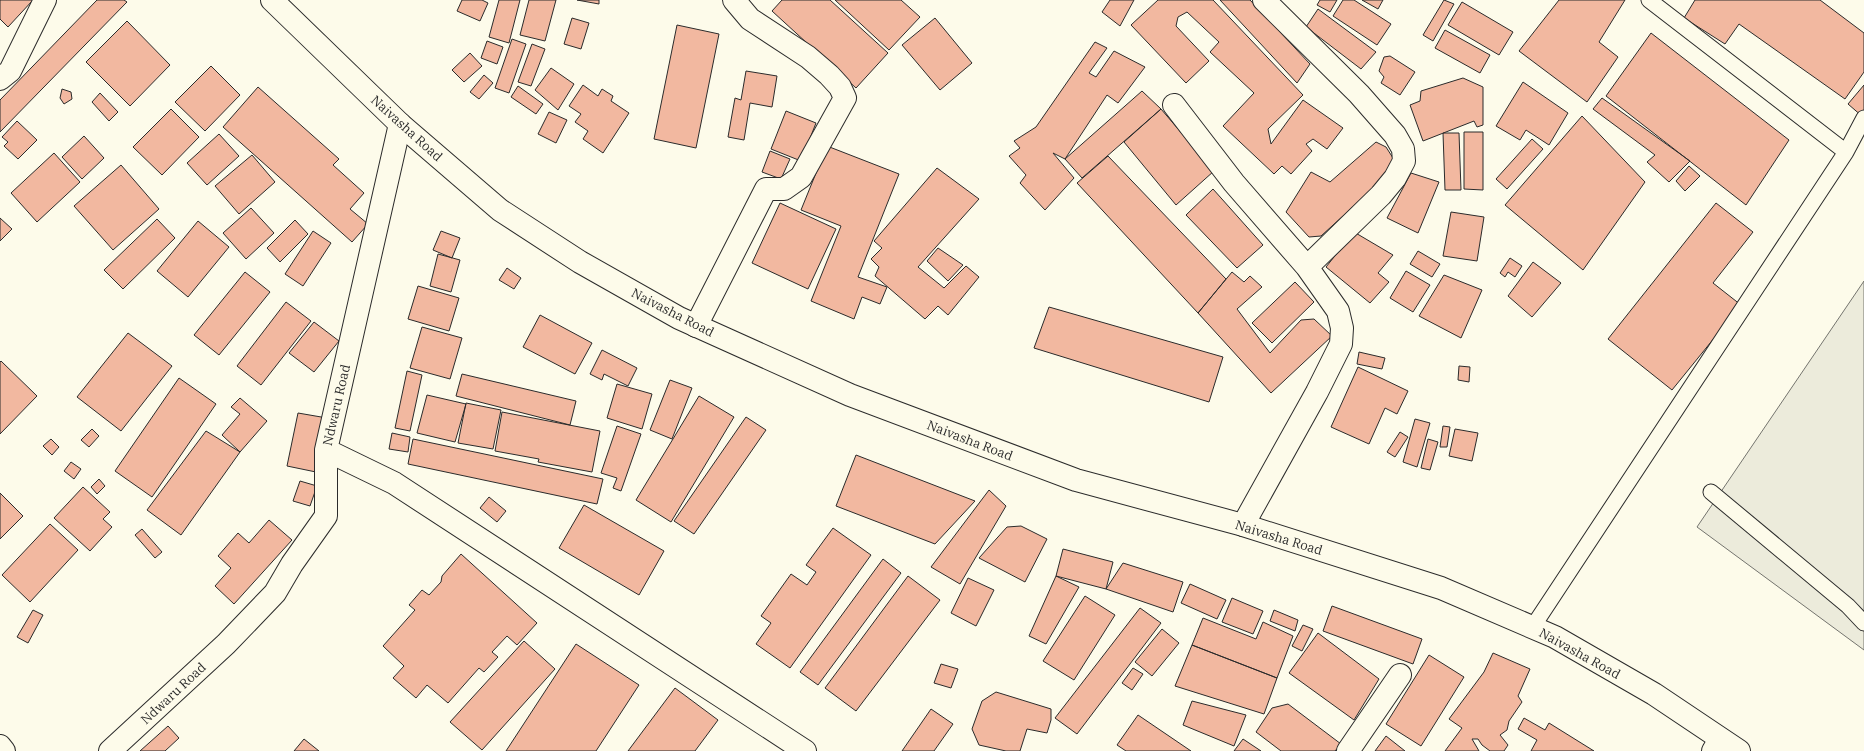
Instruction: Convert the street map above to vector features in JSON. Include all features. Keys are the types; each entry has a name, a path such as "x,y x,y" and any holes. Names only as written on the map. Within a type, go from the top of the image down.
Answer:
{"street":[{"path":"0,79 10,71 45,0"},
{"name":"Naivasha Road","path":"272,0 400,124 500,210 580,262 679,318 850,395 1076,480 1243,525 1441,588 1554,637 1654,694 1717,745 1739,751"},
{"path":"696,326 766,189 784,189 801,177 845,98 840,87 833,79 808,57 750,19 734,0"},
{"path":"1264,0 1359,94 1395,135 1403,149 1404,162 1395,178 1381,195 1307,267"},
{"path":"1174,104 1234,183 1307,267 1338,311 1342,328 1341,344 1317,392 1243,525"},
{"name":"Ndwaru Road","path":"110,751 226,644 275,593 292,564 326,516 326,450 400,124"},
{"path":"326,450 394,483 805,751"},
{"path":"1348,751 1400,675"},
{"path":"0,746 4,751"}],"lane":[{"path":"1649,0 1846,152"},
{"path":"1532,628 1846,152 1864,118"},
{"path":"1711,492 1848,606 1864,623"}],"shaded area":[{"path":"1864,281 1864,650 1697,527"}],"building":[{"path":"0,0 33,0 8,27 0,19"},
{"path":"97,0 124,0 127,2 0,132 0,100"},
{"path":"462,0 482,0 488,3 480,21 457,11"},
{"path":"499,0 520,0 509,43 489,37"},
{"path":"529,0 556,0 545,41 520,35"},
{"path":"577,0 599,0 599,4"},
{"path":"782,0 830,0 888,53 856,88 772,11"},
{"path":"835,0 901,0 920,17 889,50"},
{"path":"1110,0 1134,0 1120,26 1102,12"},
{"path":"1158,0 1213,0 1303,95 1268,129 1271,144 1303,100 1343,128 1327,149 1313,139 1306,144 1312,151 1291,174 1282,166 1274,174 1223,126 1254,93 1210,52 1219,42 1187,12 1178,17 1176,26 1209,61 1186,83 1131,25"},
{"path":"1220,0 1250,0 1310,64 1297,83"},
{"path":"1320,0 1337,0 1330,12 1317,5"},
{"path":"1343,0 1354,0 1391,24 1377,45 1333,16"},
{"path":"1362,0 1383,0 1378,9"},
{"path":"1444,0 1454,4 1433,41 1423,35"},
{"path":"1559,0 1625,0 1599,42 1618,57 1587,102 1519,51"},
{"path":"1695,0 1820,0 1864,33 1864,72 1845,99 1739,24 1725,44 1684,18"},
{"path":"1462,2 1513,32 1499,55 1448,25"},
{"path":"1318,9 1376,52 1361,69 1306,27"},
{"path":"572,18 589,23 581,49 564,44"},
{"path":"935,18 972,63 940,90 902,45"},
{"path":"127,21 170,65 130,106 86,62"},
{"path":"677,25 719,34 696,148 654,139"},
{"path":"1445,30 1490,55 1480,73 1435,48"},
{"path":"1651,33 1789,140 1746,205 1606,96"},
{"path":"512,39 526,44 509,93 495,88"},
{"path":"487,41 503,47 497,64 481,58"},
{"path":"1095,42 1107,48 1089,73 1096,77 1114,51 1145,67 1118,103 1107,95 1065,159 1053,153 1074,178 1045,210 1020,183 1026,175 1009,156 1020,148 1014,141 1036,127"},
{"path":"532,44 545,49 531,86 518,82"},
{"path":"470,53 482,66 464,82 452,70"},
{"path":"1390,56 1415,72 1400,95 1381,83 1384,77 1379,71 1384,57"},
{"path":"211,66 240,95 205,131 175,102"},
{"path":"551,68 574,84 558,110 535,90"},
{"path":"746,71 777,76 772,107 750,103 744,140 728,137 735,98 741,100"},
{"path":"484,75 493,83 479,99 470,92"},
{"path":"1463,78 1483,87 1483,125 1477,127 1474,121 1423,141 1410,105 1420,101 1421,91"},
{"path":"1523,82 1568,113 1549,145 1526,130 1520,140 1496,126"},
{"path":"583,85 598,96 602,89 613,96 611,101 629,113 603,153 583,139 588,131 575,122 581,114 569,106"},
{"path":"1864,85 1864,116 1863,117 1848,104"},
{"path":"518,86 543,104 536,114 511,97"},
{"path":"258,87 339,159 333,165 364,193 350,209 368,224 352,242 223,127"},
{"path":"62,89 71,92 72,99 64,104 60,98"},
{"path":"1142,91 1161,109 1082,178 1065,159"},
{"path":"100,93 118,112 109,121 92,102"},
{"path":"1602,98 1690,161 1669,182 1647,162 1655,155 1593,109"},
{"path":"171,109 199,137 162,175 133,147"},
{"path":"1161,109 1214,171 1176,205 1124,142"},
{"path":"786,111 816,123 801,161 771,149"},
{"path":"549,112 567,120 556,143 538,134"},
{"path":"1582,116 1645,182 1583,270 1505,205"},
{"path":"17,121 37,140 18,159 4,146 8,142 2,137"},
{"path":"1464,132 1483,132 1483,190 1464,189"},
{"path":"1443,133 1459,133 1461,190 1445,190"},
{"path":"219,134 239,156 207,185 187,163"},
{"path":"84,136 104,158 82,179 62,157"},
{"path":"1532,139 1543,149 1507,189 1496,179"},
{"path":"1376,142 1386,147 1393,158 1387,176 1321,236 1309,237 1286,212 1311,172 1330,182"},
{"path":"827,146 899,174 858,277 887,287 880,304 862,297 854,319 811,301 841,226 801,210"},
{"path":"770,151 790,159 781,179 762,172"},
{"path":"54,153 80,182 37,222 11,193"},
{"path":"252,155 275,182 239,214 215,186"},
{"path":"1108,156 1226,279 1198,313 1077,183"},
{"path":"121,165 159,209 113,250 74,206"},
{"path":"1689,166 1700,176 1685,191 1676,181"},
{"path":"937,168 979,199 918,267 944,288 966,266 979,277 948,315 938,306 925,319 875,276 879,267 871,259 882,248 874,241"},
{"path":"1411,173 1439,182 1418,233 1387,218"},
{"path":"1213,189 1263,245 1237,268 1186,215"},
{"path":"780,203 836,229 808,289 752,263"},
{"path":"1716,203 1753,232 1713,283 1741,305 1672,390 1608,339"},
{"path":"251,208 274,233 246,259 223,233"},
{"path":"1451,212 1484,217 1477,261 1443,256"},
{"path":"0,218 12,229 0,241"},
{"path":"157,219 175,238 123,289 104,270"},
{"path":"295,220 308,234 280,262 267,248"},
{"path":"198,221 229,247 188,297 157,271"},
{"path":"313,231 331,243 303,286 285,274"},
{"path":"441,231 460,238 452,258 433,250"},
{"path":"1354,232 1393,255 1378,273 1389,282 1370,303 1326,267"},
{"path":"938,248 963,265 948,281 927,261"},
{"path":"1418,251 1440,264 1432,277 1410,264"},
{"path":"438,254 460,260 451,292 430,286"},
{"path":"1510,258 1522,266 1515,277 1508,272 1505,277 1500,273"},
{"path":"1533,262 1561,283 1532,317 1508,296"},
{"path":"507,268 521,278 514,289 499,280"},
{"path":"1406,271 1430,285 1413,312 1390,298"},
{"path":"245,272 270,292 219,355 194,335"},
{"path":"1232,272 1244,282 1250,276 1262,287 1237,309 1270,353 1301,320 1314,319 1332,336 1271,393 1198,313"},
{"path":"1444,275 1482,290 1461,338 1419,316"},
{"path":"1295,282 1314,302 1272,343 1252,323"},
{"path":"418,286 459,298 449,331 408,319"},
{"path":"286,302 311,321 261,385 237,366"},
{"path":"1049,307 1223,357 1209,402 1034,348"},
{"path":"540,315 592,343 575,374 523,347"},
{"path":"314,322 339,341 314,372 289,353"},
{"path":"422,327 462,338 450,379 410,368"},
{"path":"128,333 172,366 121,431 77,397"},
{"path":"602,350 637,368 628,386 604,374 602,380 590,374"},
{"path":"1359,352 1385,358 1382,369 1357,364"},
{"path":"1,361 37,396 0,434 0,362"},
{"path":"1459,366 1470,367 1469,382 1458,380"},
{"path":"1358,367 1408,391 1397,414 1385,408 1369,444 1331,427"},
{"path":"407,371 422,375 410,431 395,428"},
{"path":"462,374 576,401 570,425 456,396"},
{"path":"179,378 216,404 152,497 115,471"},
{"path":"670,380 692,388 672,439 650,430"},
{"path":"617,384 652,394 642,429 607,418"},
{"path":"427,395 466,404 455,442 417,433"},
{"path":"699,396 734,417 671,522 636,500"},
{"path":"240,398 267,421 240,452 222,435 240,414 231,407"},
{"path":"466,403 501,410 493,449 458,443"},
{"path":"502,412 600,431 592,472 538,462 539,459 495,451"},
{"path":"298,413 327,418 316,472 287,466"},
{"path":"746,417 766,430 694,534 674,521"},
{"path":"1415,419 1430,423 1417,467 1403,462"},
{"path":"617,426 641,434 621,491 613,488 617,478 601,473"},
{"path":"1443,426 1450,427 1447,447 1440,447"},
{"path":"92,429 99,436 89,447 81,440"},
{"path":"1455,429 1478,433 1472,461 1449,456"},
{"path":"206,431 240,452 181,535 147,510"},
{"path":"1400,432 1408,437 1395,457 1387,452"},
{"path":"392,433 410,437 408,452 389,449"},
{"path":"51,439 59,447 52,455 43,446"},
{"path":"413,439 603,479 597,504 408,464"},
{"path":"1428,439 1438,442 1430,470 1421,468"},
{"path":"856,455 975,501 935,544 836,506"},
{"path":"71,462 81,469 74,479 64,471"},
{"path":"99,479 105,486 97,494 91,487"},
{"path":"300,481 317,486 310,506 293,501"},
{"path":"83,487 110,512 103,519 112,527 90,551 54,518"},
{"path":"989,490 1006,506 960,584 931,567"},
{"path":"0,493 23,516 0,539"},
{"path":"489,497 506,511 497,522 480,508"},
{"path":"584,505 664,551 639,595 559,548"},
{"path":"269,520 292,540 234,604 215,586 231,568 218,556 238,533 249,543"},
{"path":"50,524 78,550 30,602 2,575"},
{"path":"1021,526 1047,539 1025,582 979,558 1007,527"},
{"path":"833,528 871,555 790,668 756,644 771,623 761,616 791,574 807,585 816,572 806,565"},
{"path":"142,529 162,552 155,558 135,535"},
{"path":"1063,549 1113,562 1106,589 1056,576"},
{"path":"461,554 537,623 517,645 507,636 492,652 498,657 484,672 479,668 448,703 427,685 416,698 393,678 404,666 383,646 415,610 409,605 422,590 429,595 441,582 442,576"},
{"path":"883,559 901,573 818,685 800,672"},
{"path":"1123,563 1183,582 1173,612 1106,589"},
{"path":"908,576 940,600 856,711 825,688"},
{"path":"1056,576 1079,587 1046,644 1029,636"},
{"path":"968,578 994,590 976,626 951,613"},
{"path":"1190,584 1226,600 1217,619 1181,603"},
{"path":"1085,596 1115,615 1074,680 1043,661"},
{"path":"1232,598 1263,611 1253,634 1222,622"},
{"path":"1332,606 1422,639 1413,664 1323,631"},
{"path":"1140,608 1161,623 1077,734 1055,718"},
{"path":"33,610 43,615 28,643 17,637"},
{"path":"1274,610 1298,620 1295,631 1270,621"},
{"path":"1203,618 1256,639 1263,622 1293,636 1277,678 1192,645"},
{"path":"1303,625 1313,629 1302,651 1292,646"},
{"path":"1162,629 1179,643 1152,676 1135,662"},
{"path":"1318,633 1379,679 1354,720 1289,673"},
{"path":"524,641 555,669 482,750 450,722"},
{"path":"576,644 639,685 596,751 506,751"},
{"path":"1192,645 1277,678 1264,714 1175,686"},
{"path":"1493,653 1530,669 1518,696 1522,702 1509,721 1507,730 1500,735 1508,745 1504,751 1490,751 1482,745 1478,739 1472,739 1479,751 1445,751 1462,728 1449,719 1484,672"},
{"path":"1429,655 1464,677 1421,746 1386,724"},
{"path":"941,664 958,669 951,688 934,683"},
{"path":"1133,668 1143,674 1132,690 1122,683"},
{"path":"675,688 718,720 695,751 628,751"},
{"path":"996,692 1051,709 1051,720 1047,733 1027,729 1020,751 1006,751 979,745 972,729 982,701"},
{"path":"1192,701 1246,715 1234,746 1183,725"},
{"path":"1288,704 1341,744 1335,751 1281,751 1256,732 1272,708"},
{"path":"931,709 953,724 934,751 902,751"},
{"path":"1138,715 1191,751 1126,751 1117,745"},
{"path":"1524,718 1545,730 1549,723 1594,751 1531,751 1537,740 1518,729"},
{"path":"168,726 179,738 165,751 140,751"},
{"path":"1386,736 1405,751 1375,751"},
{"path":"304,739 319,751 294,751"},
{"path":"1243,739 1261,751 1234,751"}]}
